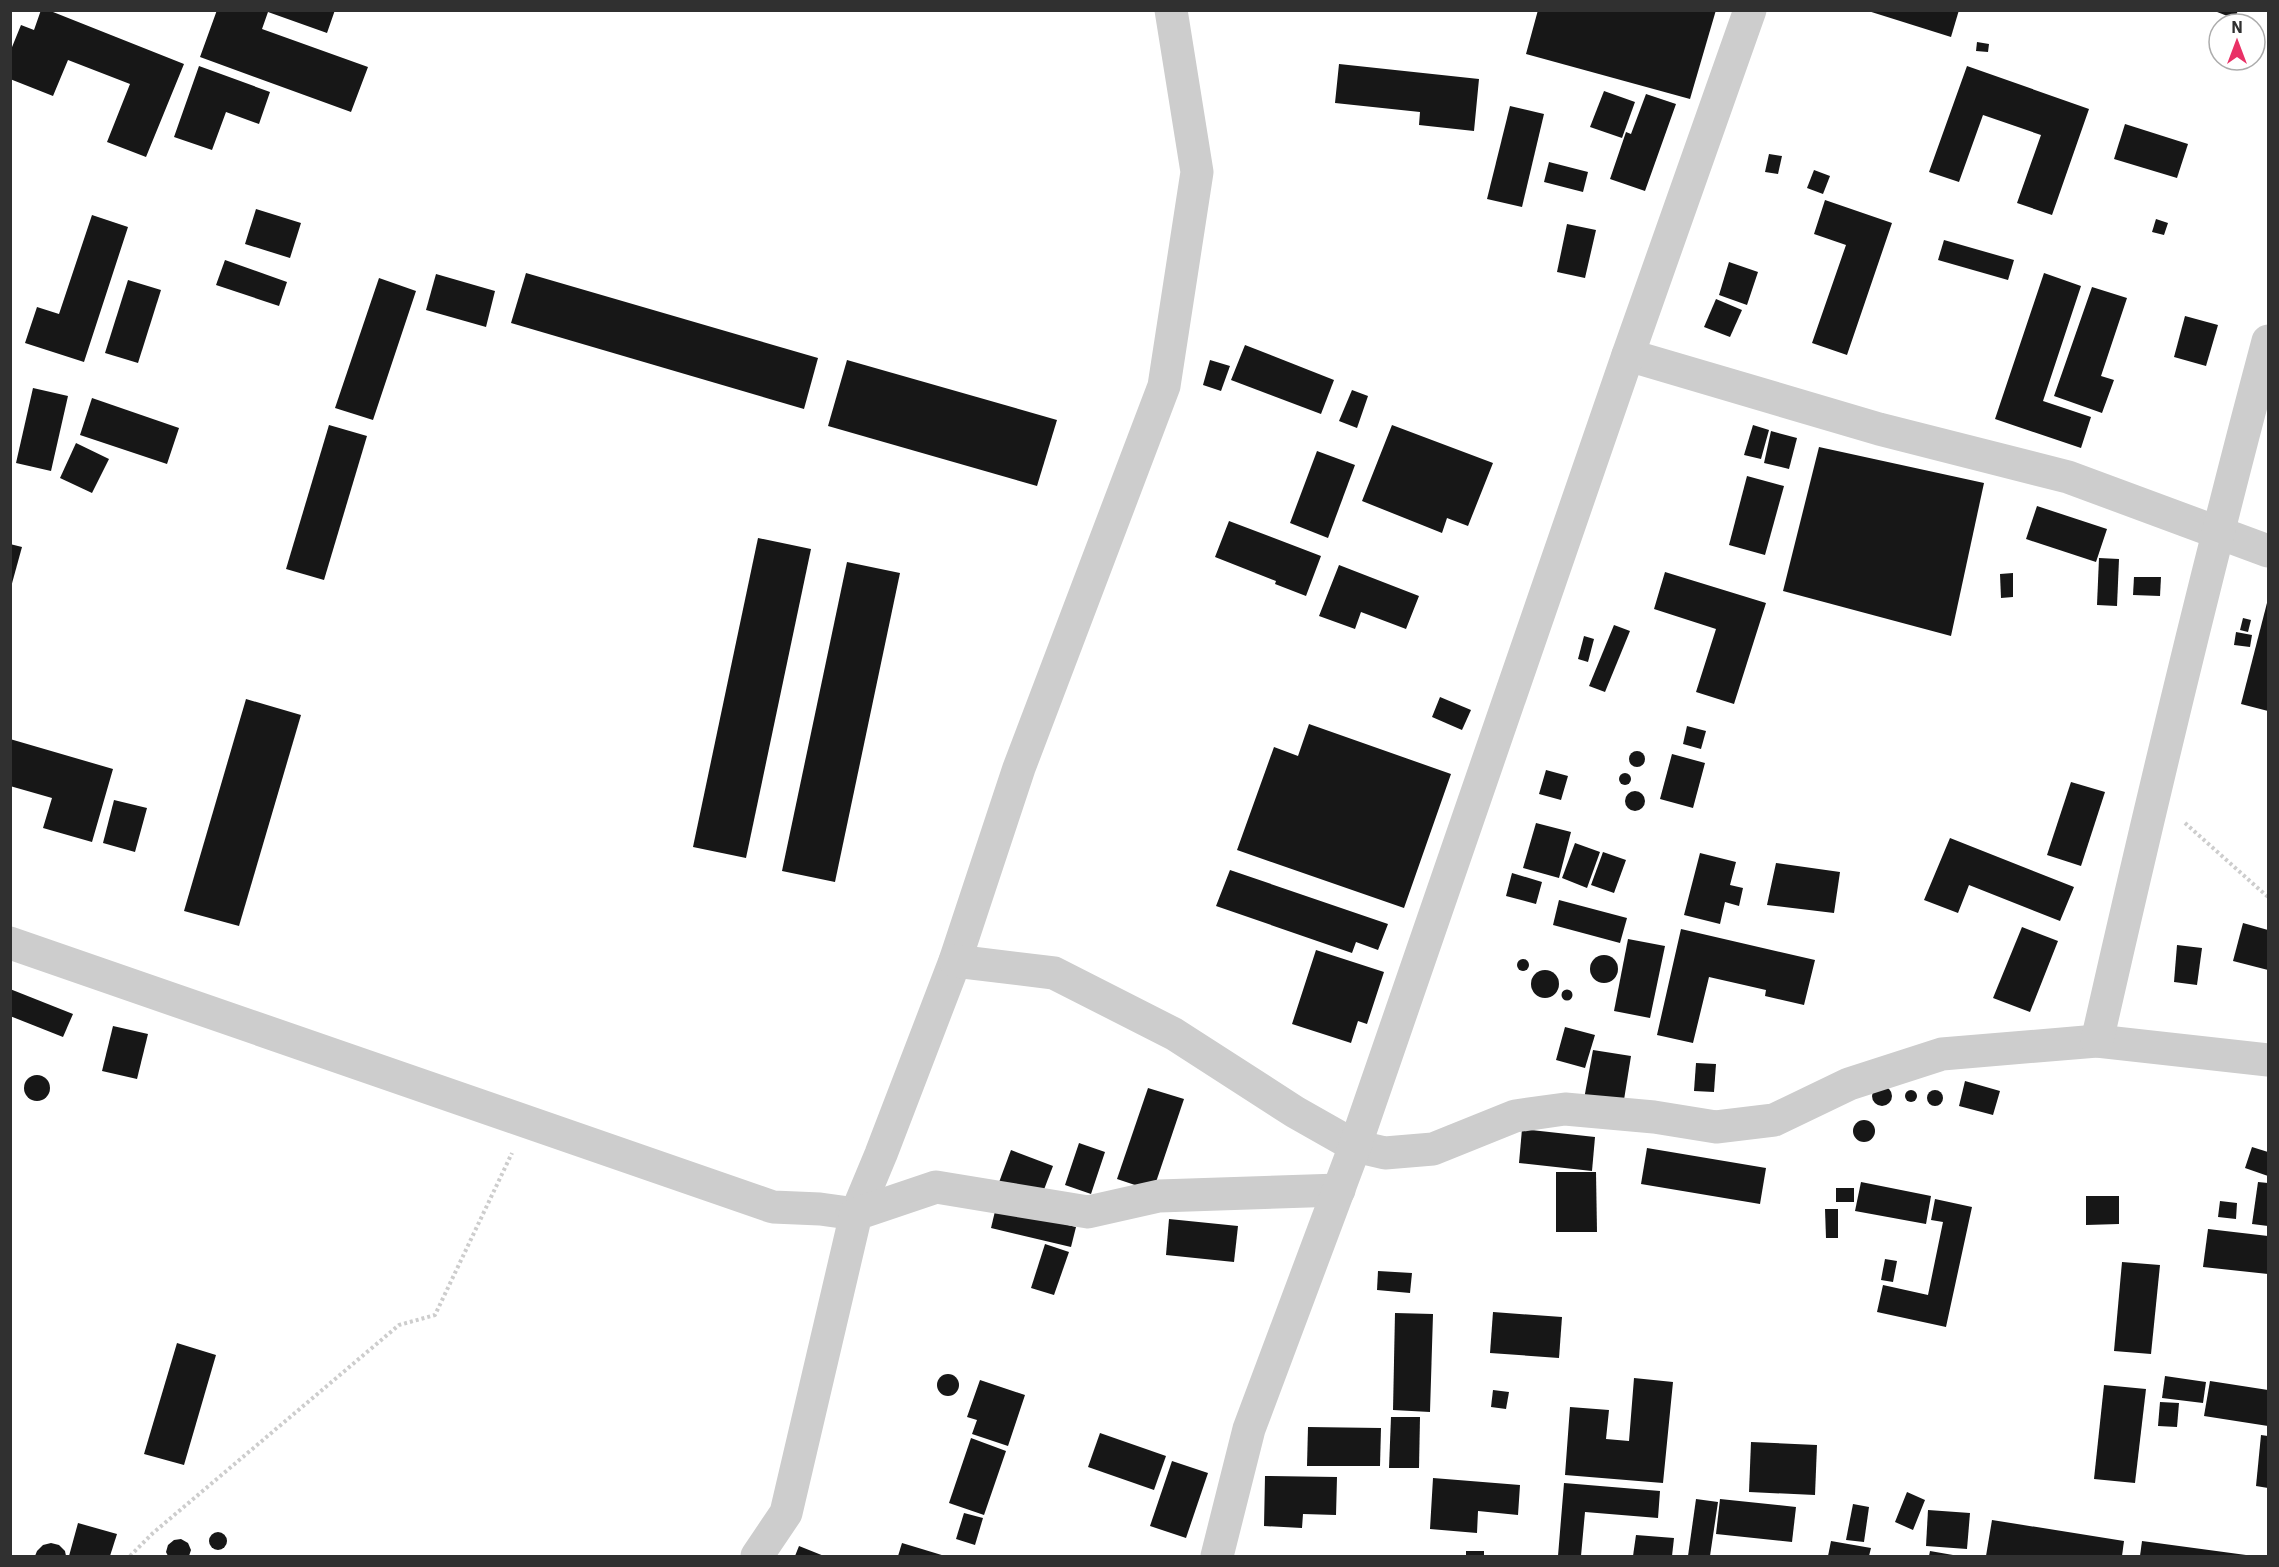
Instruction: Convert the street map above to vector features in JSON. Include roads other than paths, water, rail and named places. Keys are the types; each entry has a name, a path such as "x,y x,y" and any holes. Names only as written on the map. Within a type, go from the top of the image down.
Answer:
{"street":[{"path":"757,1557 786,1513 856,1214 955,961 1019,768 1164,386 1197,172 1171,10"},
{"path":"1217,1557 1249,1429 1355,1146 1628,355 1750,10"},
{"path":"2097,1041 2153,795 2217,533 2268,341"},
{"path":"1628,355 1879,429 2068,477 2268,551"},
{"path":"10,943 773,1207 820,1209 856,1214 936,1187 1088,1212 1159,1196 1339,1190"},
{"path":"955,961 1054,973 1174,1034 1295,1112 1355,1146 1385,1153 1433,1149 1515,1116 1565,1109 1716,1127 1774,1120 1849,1084 1942,1054 2097,1041 2268,1060"}]}
